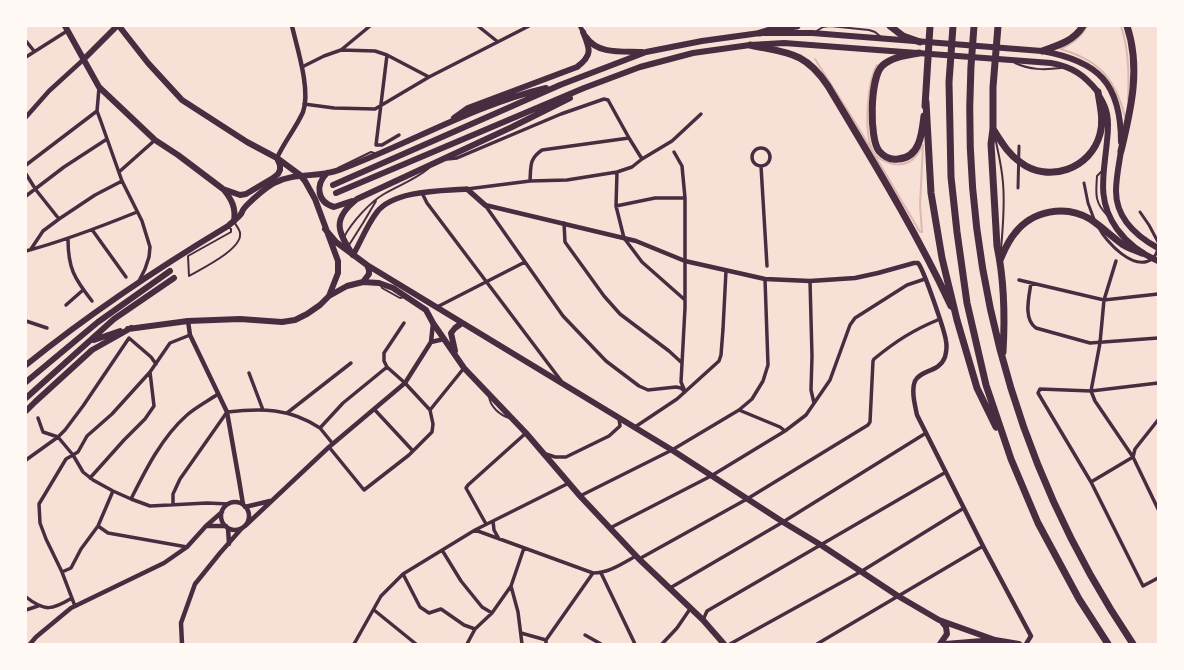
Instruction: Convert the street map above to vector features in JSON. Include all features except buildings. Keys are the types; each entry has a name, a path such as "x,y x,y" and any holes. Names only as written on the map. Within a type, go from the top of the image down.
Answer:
{"highway":[{"path":"760,33 773,29 797,26"},
{"path":"890,26 903,36 920,42"},
{"path":"919,53 888,61 881,67 875,80 873,135 879,151 885,157 893,160 908,156 914,151 921,138 926,102 930,26"},
{"path":"953,26 949,82 949,131 951,177 962,270 967,303 986,385 1011,459"},
{"path":"974,26 970,94 971,166 984,279 993,324 1017,408 1034,457 1056,509 1078,554 1133,644"},
{"path":"998,26 993,86 993,129 991,144 997,246 1000,260 1005,329 1003,358"},
{"path":"1042,51 1069,40 1075,36 1083,26"},
{"path":"1121,151 1132,107 1134,78 1133,56 1127,26"},
{"path":"750,45 778,50 800,57 812,66 822,77 918,240 936,273 957,320"},
{"path":"993,129 1007,150 1024,165 1033,170 1043,172 1054,173 1064,171 1083,160 1098,141 1102,124 1098,92"},
{"path":"926,102 931,193 942,258 957,320 977,388 1011,459 1038,523 1079,599 1108,644"},
{"path":"1000,260 1014,233 1021,226 1036,215 1054,211 1074,213 1090,219 1123,244 1142,253"}],"main road":[{"path":"83,60 118,26 148,63 182,100 247,142 269,153 278,155 300,175 315,198 325,229 338,261 339,267 329,296"},
{"path":"66,29 100,87 155,140 178,155 223,189 233,202 235,211 234,221"},
{"path":"583,32 588,41 600,49 610,51 646,52"},
{"path":"448,123 468,108 577,67 586,61 589,51 583,32"},
{"path":"333,185 560,85 646,52 722,37 760,33 812,33 1042,51 1074,58 1090,66 1110,87 1116,100 1121,123 1121,151 1116,193 1117,203 1129,226 1136,233 1158,247"},
{"path":"336,193 584,88 640,67 690,53 750,45 791,44 1051,62 1070,68 1089,81 1098,92 1107,114 1109,126 1104,169 1104,200 1109,217 1120,234 1142,253 1158,260"},
{"path":"327,173 322,177 319,186 320,195 326,202 334,207 345,204 512,127 615,76"},
{"path":"26,365 59,339 137,285 228,226 245,207 263,191 284,179 300,175 336,171 377,155 448,123 523,94 560,85"},
{"path":"223,189 240,195 246,194 273,178 280,170 278,155"},
{"path":"353,255 377,212 391,201 412,194 467,188 485,205"},
{"path":"353,255 342,239 339,229 340,219 345,209 357,198"},
{"path":"325,229 336,242 367,265 672,450 862,571 898,596 939,620 995,640 1019,644"},
{"path":"363,282 369,274 367,265"},
{"path":"27,381 98,322 170,271"},
{"path":"26,398 114,320 174,278"},
{"path":"91,341 131,328 188,321 240,319 282,322 295,320 307,314 320,305 329,296 347,286 363,282 379,283 392,288 426,310 433,323 463,366 526,433 580,496 638,558 703,620 724,644"},
{"path":"462,323 454,328 451,333 453,349 463,366"},
{"path":"26,411 92,350 131,328"},
{"path":"939,620 946,627 947,634 940,644"},
{"path":"945,644 995,640"}],"street":[{"path":"278,155 300,116 305,97 302,67 292,26"},
{"path":"302,67 324,56 341,50 370,26"},
{"path":"478,26 498,42"},
{"path":"304,104 334,108 375,109 429,77 529,26"},
{"path":"580,26 583,32"},
{"path":"26,57 66,29"},
{"path":"26,41 34,52"},
{"path":"341,50 375,51 387,55 429,77"},
{"path":"387,55 376,145 382,145 399,135"},
{"path":"27,113 83,60"},
{"path":"100,87 97,111 122,181 142,221 150,247 146,269 137,285"},
{"path":"440,160 457,158 561,114 604,99 608,100 642,159"},
{"path":"26,165 97,111"},
{"path":"467,188 530,181 567,180 617,172 632,167 642,159 672,141 701,114"},
{"path":"530,181 532,160 535,155 542,150 629,138"},
{"path":"26,196 36,190 64,167 106,139"},
{"path":"119,172 155,140"},
{"path":"1018,188 1019,146"},
{"path":"762,148 768,150 770,159 767,164 761,166 754,163 752,157 756,149 762,148"},
{"path":"674,152 682,166 684,198 685,300 681,382 685,392"},
{"path":"761,166 767,266"},
{"path":"617,172 616,206 624,238 642,262 685,300"},
{"path":"26,174 36,190 59,219"},
{"path":"31,249 43,231 59,219 95,195 122,181"},
{"path":"1084,183 1088,203 1093,216 1106,240 1118,251 1139,262 1145,262 1155,257 1158,247"},
{"path":"422,193 427,203 563,383"},
{"path":"616,206 654,198 684,198"},
{"path":"485,205 636,241 685,261 765,279 810,282 855,278 918,263 940,320 946,342 944,357 939,366 921,374 915,381 913,392 917,415 983,546 1031,636 1026,644"},
{"path":"485,205 563,316 606,361 640,386 648,390 676,387 681,388 685,392"},
{"path":"26,251 68,239 137,212"},
{"path":"1140,212 1158,242"},
{"path":"564,223 565,242 604,296 620,314 669,351 681,362"},
{"path":"93,230 126,277"},
{"path":"68,239 68,252 71,270 92,301"},
{"path":"1116,261 1104,300 1100,343 1091,391 1095,401 1133,457 1158,509"},
{"path":"437,307 525,262"},
{"path":"635,427 685,392 719,361 721,354 726,271"},
{"path":"580,496 672,450 739,410 752,399 763,381 768,365 765,279"},
{"path":"610,528 711,476 785,431 806,415 830,380 850,325 855,318 907,284 925,279"},
{"path":"1019,280 1104,300 1158,294"},
{"path":"810,282 812,356 811,390 814,403"},
{"path":"1031,283 1028,316 1033,326 1090,343 1158,338"},
{"path":"66,305 84,290"},
{"path":"475,530 593,573 601,573 638,558 747,499 868,425 870,422 874,359 905,335 920,327 940,320"},
{"path":"26,321 46,328"},
{"path":"188,321 190,335 226,412 244,506"},
{"path":"226,412 270,410 287,413 311,422 320,428 331,446 364,490 413,451 432,432 433,424 430,410 405,383 387,367 384,361 384,353 404,322"},
{"path":"182,644 181,622 195,584 244,527 271,501 331,446 405,383 431,342 433,323"},
{"path":"75,606 62,572 40,523 38,504 66,459 78,452 87,436 112,414 150,372 170,343 190,335"},
{"path":"26,460 58,437 83,406 130,338 151,357 156,364"},
{"path":"431,342 444,339"},
{"path":"287,413 351,363"},
{"path":"430,410 463,366"},
{"path":"320,428 343,403 387,367"},
{"path":"90,478 145,418 154,406 150,372"},
{"path":"249,373 263,410"},
{"path":"1158,383 1091,391 1040,389 1038,392 1092,482 1143,586 1158,578"},
{"path":"131,499 148,465 172,430 188,414 218,394"},
{"path":"374,409 413,451"},
{"path":"739,410 780,427 785,431"},
{"path":"173,505 173,494 180,480 226,412"},
{"path":"543,452 555,458 566,457 609,436 620,426 619,417"},
{"path":"38,418 43,432 58,437 73,454 82,472 113,492 150,506 207,503 229,504 235,502 244,506 249,512 249,518 244,527 235,530 227,527 206,526"},
{"path":"1092,482 1133,457 1135,449 1158,420"},
{"path":"486,524 466,488 526,433"},
{"path":"670,588 783,522 926,433"},
{"path":"703,620 707,611 946,472"},
{"path":"354,644 381,596 403,574 475,530 569,483"},
{"path":"62,572 70,568 81,549 98,526 113,492"},
{"path":"244,506 271,501"},
{"path":"30,644 36,637 75,606 164,563 187,547 229,504"},
{"path":"730,644 862,571 964,508"},
{"path":"222,512 222,521 227,527 229,544"},
{"path":"493,521 494,530 500,540"},
{"path":"98,526 108,533 187,547"},
{"path":"817,644 983,546"},
{"path":"467,644 475,629 492,613 511,586 524,548"},
{"path":"442,550 461,581 482,607 492,613"},
{"path":"521,633 546,642 593,573"},
{"path":"601,573 635,644"},
{"path":"403,574 420,607 429,614 441,609 464,625 475,629"},
{"path":"511,586 518,612 522,644"},
{"path":"26,597 38,606"},
{"path":"26,610 38,606 57,607 72,598"},
{"path":"662,644 677,628 690,609"},
{"path":"374,610 416,644"},
{"path":"584,635 601,644"}],"lane":[{"path":"342,239 352,224 377,198 425,172 440,160"},
{"path":"347,247 377,198"},
{"path":"228,226 231,229 230,232 188,256 189,276 226,254 236,246 240,240 240,233 234,221"}],"waterway":[{"path":"1087,26 1076,40 1060,49 1074,53 1095,65 1103,72 1116,91 1125,117"},
{"path":"1121,26 1126,44 1128,63 1128,100"},
{"path":"815,59 858,127 920,232 922,232 920,205 923,145 915,157 904,164 888,163 878,157 872,149 867,119 871,83 877,65"}]}
